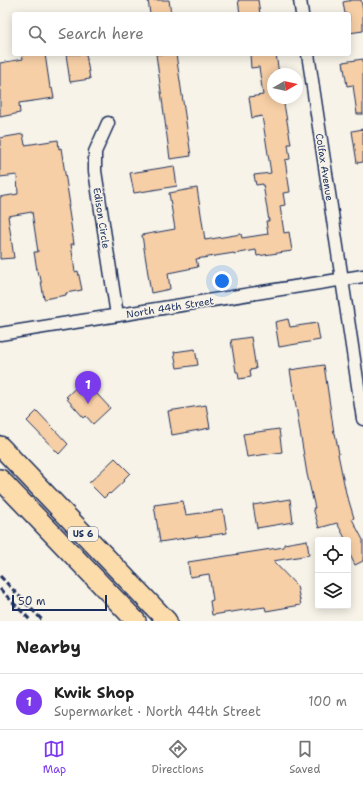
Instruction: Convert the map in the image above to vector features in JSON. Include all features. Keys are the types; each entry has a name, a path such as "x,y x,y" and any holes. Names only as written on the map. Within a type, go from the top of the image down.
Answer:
{"main road":[{"name":"US 6","path":"0,446 167,621"},
{"name":"US 6","path":"0,479 136,621"}],"street":[{"path":"300,0 302,12"},
{"name":"Colfax Avenue","path":"308,56 363,419"},
{"name":"Edison Circle","path":"108,124 95,152 95,171 117,316"},
{"name":"North 44th Street","path":"0,334 363,276"}],"building":[{"path":"148,0 169,0 171,12 150,12"},
{"path":"238,0 258,0 260,12 240,12"},
{"path":"361,0 363,11 363,31 351,33 351,12 345,12 343,2"},
{"path":"22,56 45,56 50,88 52,88 54,98 19,103 20,113 0,117 0,63 23,59"},
{"path":"66,56 86,56 90,79 70,82"},
{"path":"156,56 176,56 191,156 170,159"},
{"path":"250,56 276,56 278,68 267,68 267,104 284,104 291,144 288,144 290,159 285,160 290,192 283,193 285,205 280,206 284,233 289,232 292,251 257,256 256,250 196,259 198,267 168,273 170,289 151,293 142,235 175,229 169,193 197,188 205,240 241,234 242,238 268,234 266,221 269,221 263,184 256,185 254,175 271,173 262,116 252,118 249,97 263,95 259,67 251,68"},
{"path":"363,59 363,114 357,114 353,85 347,86 343,62"},
{"path":"363,129 363,162 357,163 352,131"},
{"path":"23,134 25,145 58,140 59,149 61,148 70,205 68,205 74,244 71,244 75,272 78,271 82,290 44,299 34,252 38,252 32,212 8,216 14,258 0,259 0,197 18,194 17,175 0,177 0,138"},
{"path":"174,166 177,186 134,193 130,173"},
{"path":"288,319 290,327 317,323 320,340 279,347 275,322"},
{"path":"251,337 256,369 250,370 251,377 239,379 238,372 236,372 231,340"},
{"path":"195,349 198,365 177,368 174,352"},
{"path":"324,365 334,433 347,498 354,518 352,519 363,540 363,561 355,565 351,557 351,537 344,537 337,523 319,528 313,508 315,508 307,474 290,370"},
{"path":"84,380 110,408 93,424 86,416 84,418 66,397"},
{"path":"206,405 210,428 172,435 168,411"},
{"path":"37,411 68,444 59,454 27,421"},
{"path":"279,429 282,452 247,457 243,434"},
{"path":"115,458 130,473 124,479 125,480 104,498 89,483"},
{"path":"290,499 293,522 257,528 253,505"},
{"path":"183,501 186,515 223,510 227,533 160,542 154,505"},
{"path":"307,540 309,555 273,561 297,586 301,605 266,611 265,607 212,615 210,601 213,600 209,574 190,577 188,562 284,547 284,544"}],"railway":[{"path":"0,576 43,621"},
{"path":"0,589 31,621"}],"place":[{"name":"Kwik Shop","path":"88,404"}]}
